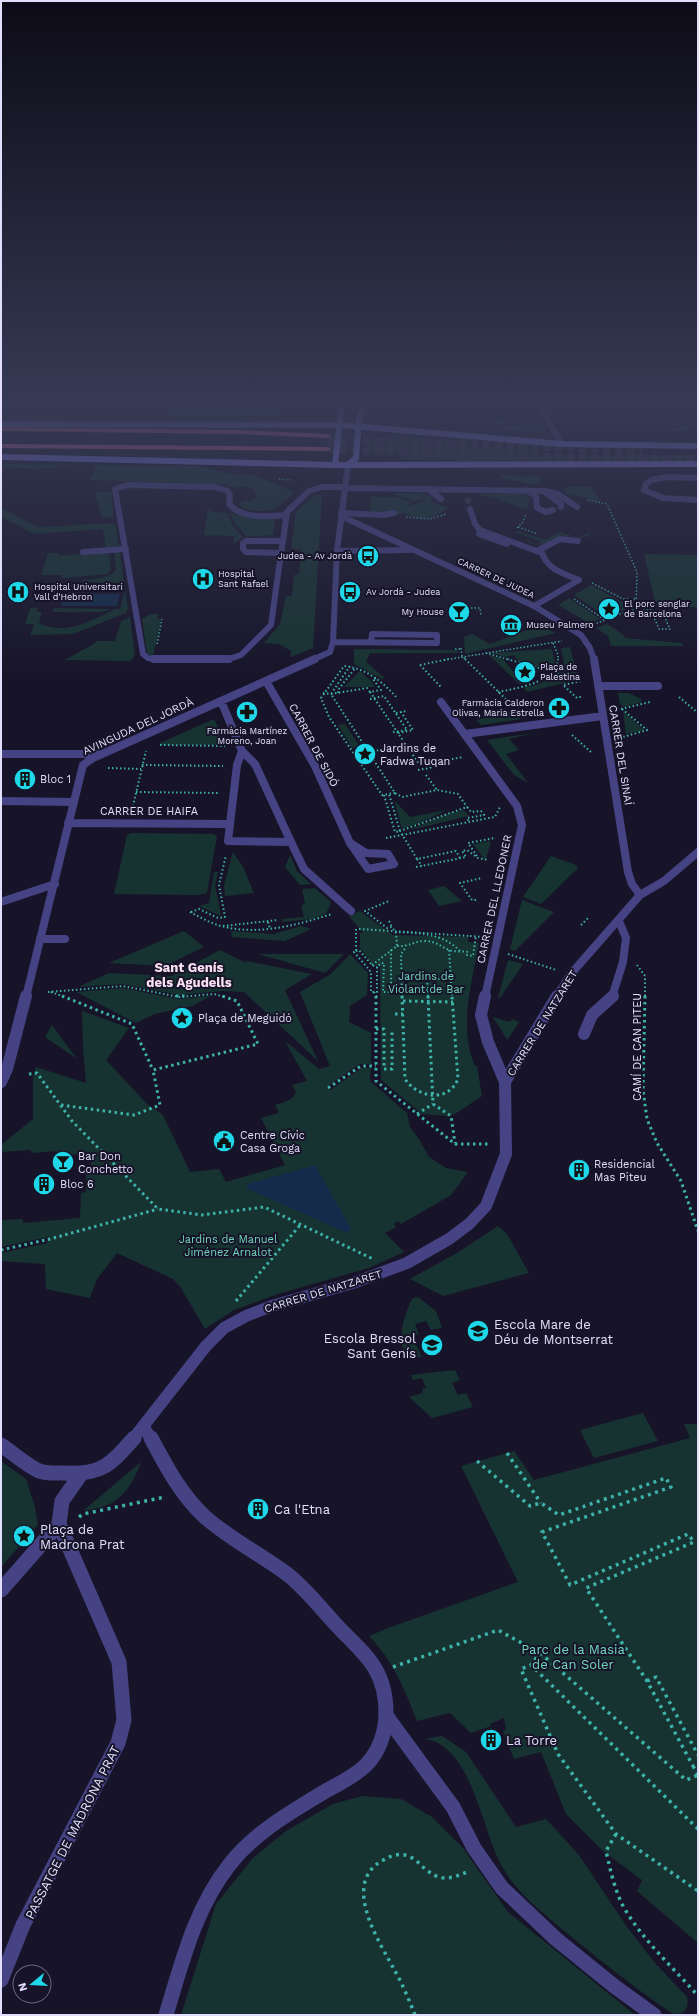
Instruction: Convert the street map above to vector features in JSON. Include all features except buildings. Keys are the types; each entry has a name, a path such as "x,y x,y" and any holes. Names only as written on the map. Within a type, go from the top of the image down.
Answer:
{"street":[{"path":"117,495 143,654 148,658 155,660 226,660 241,655 271,625 286,514 289,509 305,495"},
{"path":"230,495 229,504 238,511 254,515 286,514"},
{"path":"344,495 337,551 333,642 437,643 437,635 372,634 371,642"},
{"path":"436,495 441,499"},
{"path":"534,495 536,496 537,508 546,512 553,510"},
{"path":"549,495 561,504 561,507"},
{"path":"559,495 577,507"},
{"path":"653,495 669,499 698,500"},
{"path":"470,509 475,524 480,530 542,553 547,565 556,571 579,580 534,606"},
{"path":"341,514 383,515 394,513"},
{"name":"CARRER DE JUDEA","path":"341,514 534,606 568,626"},
{"path":"480,530 479,534 507,544"},
{"path":"536,551 560,539 578,541"},
{"path":"281,554 246,552 243,550 244,543 249,541 283,541"},
{"path":"83,552 126,549"},
{"name":"CARRER DE JUDEA","path":"337,551 415,550"},
{"path":"527,552 545,558"},
{"name":"CARRER DEL SINAÍ","path":"568,626 581,635 590,648 598,686 628,872 632,884 640,896"},
{"name":"AVINGUDA DEL JORDÀ","path":"1,1082 7,1069 55,884 68,823 83,765 101,754 327,654 332,649 333,642"},
{"name":"CARRER DE SIDÓ","path":"266,681 315,767 349,842 368,869 394,864 388,854 366,853 349,842"},
{"path":"598,686 658,686"},
{"path":"221,701 242,751 255,764 304,869 351,911"},
{"name":"CARRER DEL LLEDONER","path":"441,702 517,806 522,825 481,1015 488,1042 505,1082"},
{"path":"464,734 603,716"},
{"path":"242,751 237,765 228,841 291,842"},
{"path":"1,754 101,754"},
{"path":"1,801 73,802"},
{"name":"CARRER DE HAIFA","path":"68,823 230,824"},
{"name":"CARRER DE NATZARET","path":"1,1445 37,1470 58,1475 81,1474 104,1468 113,1462 144,1427 206,1346 224,1328 246,1316 272,1306 356,1282 407,1263 449,1239 469,1224 486,1206 506,1154 505,1082 570,975 640,896 664,881 698,852"},
{"path":"1,902 55,884"},
{"path":"584,1034 592,1015 614,996 624,955 626,938 619,921"},
{"path":"40,939 65,939"},
{"path":"144,1427 176,1481 194,1505 235,1541 288,1576 372,1662 382,1684 386,1700 387,1717 385,1732 368,1763 356,1773 284,1816 261,1833 228,1866 211,1892 187,1945 166,2015"},
{"path":"1,1590 59,1524 62,1501 81,1474"},
{"name":"PASSATGE DE MADRONA PRAT","path":"1,1980 23,1925 118,1743 124,1720 119,1662 59,1524"},
{"path":"387,1717 453,1807 474,1848 502,1888 551,1934 614,1986 654,2015"}],"path":[{"path":"586,499 607,504 637,572 635,599 636,610"},
{"path":"402,516 430,519 446,514"},
{"path":"515,529 523,522"},
{"path":"518,527 540,535"},
{"path":"592,582 623,599 635,599"},
{"path":"66,584 123,585"},
{"path":"572,597 606,620"},
{"path":"464,608 480,608 481,615"},
{"path":"592,625 630,610 651,610 659,629 670,629 665,618"},
{"path":"156,647 162,619"},
{"path":"441,687 420,665 462,656 566,640"},
{"path":"498,692 531,684 553,672 559,659 558,651 553,643"},
{"path":"455,649 461,648 462,656 516,709"},
{"path":"483,653 581,680 563,685 577,698 583,696"},
{"path":"397,698 377,678 356,667 350,666 344,666 323,693 321,698 329,717 382,795 384,795 395,832 423,824 448,812 467,807"},
{"path":"331,694 350,666"},
{"path":"338,693 340,687 355,671 356,667"},
{"path":"370,692 381,690 373,679 377,678"},
{"path":"323,693 331,694 367,688 419,764"},
{"path":"331,694 395,793"},
{"path":"370,699 384,696 407,730 393,732"},
{"path":"679,697 698,713"},
{"path":"619,710 657,700"},
{"path":"622,709 647,730 623,737"},
{"path":"396,713 406,711"},
{"path":"398,733 413,730 401,712"},
{"path":"568,731 592,753"},
{"path":"369,752 406,745"},
{"path":"158,746 229,746"},
{"path":"131,812 146,750"},
{"path":"418,770 430,768 442,761 466,756"},
{"path":"142,765 226,766"},
{"path":"102,768 141,769"},
{"path":"426,774 437,790"},
{"path":"384,795 395,793 402,796 437,790 458,794 471,812 481,811 484,815 467,818 469,822"},
{"path":"136,792 222,793"},
{"path":"389,794 400,831 422,866"},
{"path":"389,837 495,817 502,806"},
{"path":"478,858 468,843 494,838"},
{"path":"227,849 219,885 225,917 218,918 199,909 190,912 219,926 230,928 270,929 313,921 336,913"},
{"path":"416,867 466,857 462,851 467,850 478,858 488,860"},
{"path":"417,859 456,852 460,858"},
{"path":"476,900 472,900 460,883 482,878"},
{"path":"389,901 365,911 387,928 392,926"},
{"path":"581,924 588,918"},
{"path":"219,926 278,920"},
{"path":"389,921 395,932 397,946"},
{"path":"268,922 270,929"},
{"path":"483,937 357,929 356,951 354,952 371,972 371,992 374,992 377,998 376,1081 455,1144 492,1144"},
{"path":"395,932 427,933 452,942 460,951"},
{"path":"449,950 458,1083 450,1091 432,1095 422,1094 412,1090 405,1079 401,954 406,947 415,942 426,941 440,944 449,950 468,952 467,955 473,956 476,936"},
{"path":"372,966 391,949 397,946 406,947"},
{"path":"374,992 377,992 377,967 381,963 384,963 384,992 391,992 391,949"},
{"path":"356,951 359,950 372,966 377,967"},
{"path":"506,954 557,970"},
{"name":"CAMÍ DE CAN PITEU","path":"624,955 639,966 645,976 643,1090 647,1119 657,1143 681,1181 698,1231"},
{"path":"402,979 452,979"},
{"path":"427,979 433,1104 451,1116 455,1144"},
{"path":"61,1105 134,1115 160,1105 154,1070 132,1024 48,992 123,986 179,997 214,994 237,1001 258,1044 154,1070"},
{"path":"402,990 452,990"},
{"path":"403,1002 453,1002"},
{"path":"395,1014 403,1014"},
{"path":"376,1029 384,1029 384,1069 392,1069 392,1030"},
{"path":"328,1088 361,1066 376,1066"},
{"path":"29,1074 37,1073 72,1121 158,1209"},
{"path":"416,1114 433,1104"},
{"path":"1,1250 50,1239 158,1209 202,1215 264,1207 380,1262"},
{"path":"234,1304 301,1224"},
{"path":"393,1668 498,1630 540,1653 686,1780 698,1775 696,1765 647,1680 586,1588 694,1542 688,1534 570,1585 542,1532 671,1487 666,1478 559,1516 541,1503 507,1453"},
{"path":"477,1461 530,1506 541,1503"},
{"path":"79,1517 83,1514 171,1496"},
{"path":"540,1653 531,1665 521,1669 558,1754 616,1834 698,1891"},
{"path":"531,1665 698,1829"},
{"path":"647,1680 656,1677 698,1755"},
{"path":"616,1834 606,1851 615,1888 633,1920 646,1939 698,1996"},
{"path":"416,2015 410,1998 371,1927 363,1890 366,1876 378,1863 401,1852 410,1854 427,1872 442,1879 458,1878 469,1871 474,1848"}],"green space":[{"path":"96,495 111,495 114,518 102,517"},
{"path":"256,495 291,495 276,508 263,511 252,511 243,508 240,505 242,501 252,501 256,498"},
{"path":"314,495 322,495 313,648 291,657 291,651 279,644 264,643 280,624 286,596 292,596 294,575 299,574 301,549 291,549 296,512"},
{"path":"395,495 428,495 435,499 431,499 431,502 449,508 430,518 419,518 404,513 396,515 370,511 371,497 395,497 412,502 408,504 409,506 427,500 419,499 415,501"},
{"path":"479,495 525,495 530,499 527,509 491,497"},
{"path":"573,495 597,495 602,502"},
{"path":"1,508 38,527 115,523 119,546 106,548 103,529 34,534 1,517"},
{"path":"208,508 213,512 227,513 233,526 243,537 233,544 234,536 204,535"},
{"path":"230,513 249,517 275,518 273,535 245,537 244,533 237,527"},
{"path":"518,531 545,540 561,532 578,538 588,533 592,534 580,539 562,536 538,546 526,541 528,540 538,545 542,542 515,532"},
{"path":"104,552 109,554 111,570 107,574 67,578 61,578 62,575 41,575 48,553 57,553 60,556"},
{"path":"120,552 124,584 76,581 102,578 114,573 116,569 114,553"},
{"path":"644,554 698,555 698,607 656,607"},
{"path":"66,585 120,587 119,590 68,590 65,589"},
{"path":"591,585 631,607 606,617 574,595"},
{"path":"125,590 128,608 126,613 73,634 30,635 34,624 25,624 30,608 38,608 37,612 42,612 39,622 40,624 51,627 70,627 88,622 115,609 120,609"},
{"path":"569,598 600,619 589,623 558,605"},
{"path":"54,608 111,609 103,612 53,612"},
{"path":"150,614 158,614 158,619 161,619 153,656 147,654 142,619"},
{"path":"130,617 135,655 131,661 65,660 96,641 115,641 121,621"},
{"path":"607,624 624,635 625,638 682,643 683,646 611,646 608,636 596,628"},
{"path":"540,625 556,633 465,654 464,637 472,634 490,644"},
{"path":"570,647 578,677 558,672 564,663 561,648"},
{"path":"354,649 458,650 458,653 370,653 366,662 385,678 382,679 354,664"},
{"path":"552,649 555,662 549,670 520,663 514,655 505,657 491,653"},
{"path":"489,655 503,659 522,683 519,684"},
{"path":"360,671 375,687 344,687"},
{"path":"556,674 576,680 527,692 524,688 539,684"},
{"path":"618,693 629,693 641,699 642,702 624,707 620,704"},
{"path":"512,711 521,719 481,725 476,720"},
{"path":"623,711 644,730 626,734"},
{"path":"214,719 227,745 160,745 160,743"},
{"path":"345,724 360,747 352,748 338,725"},
{"path":"534,733 509,739 519,750 506,754 528,783 514,775 487,740"},
{"path":"394,800 410,817 447,810 422,822 402,829"},
{"path":"464,810 469,816 410,830 446,814"},
{"path":"131,833 213,834 217,836 207,893 198,895 114,894 127,835"},
{"path":"491,841 486,859 484,859 473,844"},
{"path":"233,852 243,867 254,893 225,896 224,885"},
{"path":"290,855 297,871 311,884 300,885 285,867"},
{"path":"551,856 576,865 578,868 541,904 523,897"},
{"path":"214,872 218,872 215,885 221,916 199,906 209,903"},
{"path":"444,886 462,901 439,906 428,890"},
{"path":"315,888 331,903 326,914 312,919 282,922 282,919 304,917 301,905 305,904 302,889"},
{"path":"522,900 554,912 515,951 510,949"},
{"name":"Jardins de Violant de Bar","path":"360,911 393,935 468,937 468,942 479,943 470,989 467,1036 475,1066 477,1066 482,1096 455,1114 448,1116 422,1114 381,1080 380,967 372,963 360,948 360,933 363,933 349,916"},
{"path":"301,926 311,929 285,941 232,937 231,931 274,934"},
{"path":"184,931 204,947 165,966 109,963"},
{"path":"220,950 246,963 246,961 312,974 285,990 318,1061 244,992 223,991 179,995 122,984 78,987 109,973 173,976"},
{"path":"258,954 344,954 325,973"},
{"name":"Jardins de Manuel Jiménez Arnalot","path":"350,954 368,973 367,995 350,1006 349,1022 371,1033 371,1064 360,1064 326,1087 330,1090 362,1068 371,1068 370,1081 407,1113 410,1127 429,1157 446,1168 468,1172 451,1195 401,1224 398,1221 394,1224 396,1227 385,1233 404,1252 369,1268 278,1294 234,1310 205,1329 181,1288 173,1279 117,1253 97,1279 90,1298 46,1289 45,1264 1,1261 1,1253 47,1243 48,1237 1,1247 1,1220 23,1219 23,1223 80,1218 81,1193 86,1192 86,1173 91,1173 91,1153 57,1156 57,1151 31,1153 31,1150 1,1152 1,1145 33,1119 33,1076 36,1067 86,1083 82,1011 129,1028 106,1060 147,1104 163,1115 190,1172 219,1169 226,1182 285,1165 261,1118 279,1113 275,1105 287,1101 295,1095 296,1092 292,1085 307,1081 285,1041 319,1069 330,1066 300,992 331,974"},
{"path":"508,960 523,964 500,998 498,998"},
{"path":"123,988 178,999 211,996 192,1006 154,1014 136,1023 76,992"},
{"path":"493,1017 510,1022 512,1019 519,1022 508,1039 506,1038"},
{"path":"52,1025 77,1059 45,1037"},
{"path":"498,1226 507,1234 529,1273 443,1296 410,1279 457,1253"},
{"path":"418,1297 436,1311 442,1328 431,1330 426,1321 415,1324 419,1334 412,1336 422,1357 412,1356 405,1351 402,1344 401,1335 409,1306 413,1298"},
{"path":"455,1370 460,1380 452,1383 458,1395 466,1393 473,1407 432,1418 409,1397 423,1393 422,1389 426,1388 422,1378 413,1380 411,1375"},
{"path":"643,1413 658,1441 594,1458 580,1430"},
{"name":"Parc de la Masia de Can Soler","path":"684,1424 698,1424 698,1943 637,1891 642,1880 603,1851 566,1814 541,1752 514,1759 503,1731 506,1729 504,1718 490,1724 491,1726 471,1733 450,1713 417,1721 398,1676 378,1646 369,1636 518,1582 461,1466 514,1451 534,1480 690,1438"},
{"path":"1,1461 26,1479 35,1507 38,1525 1,1567"},
{"path":"141,1462 134,1478 125,1492 113,1502 105,1506 84,1510"},
{"path":"442,1736 466,1752 516,1827 546,1819 579,1855 627,1927 655,1963 687,1997 687,2007 683,2012 673,2014 643,1993 557,1925 535,1906 514,1884 503,1868 496,1854 470,1782 461,1766 451,1753 438,1743 424,1739"},
{"path":"362,1796 401,1799 432,1817 463,1848 508,1912 635,2015 181,2015 216,1904 253,1858 286,1831 333,1804"}],"water":[{"path":"65,594 120,594 117,606 61,606"},
{"path":"315,1165 351,1229 347,1233 246,1188 248,1184"}],"tunnel":[{"path":"467,498 470,509"}],"place":[{"name":"Judea - Av Jordà","path":"368,556"},
{"name":"Hospital Sant Rafael","path":"203,579"},
{"name":"Hospital Universitari Vall d'Hebron","path":"18,592"},
{"name":"Av Jordà - Judea","path":"350,592"},
{"name":"El porc senglar de Barcelona","path":"609,609"},
{"name":"My House","path":"459,612"},
{"name":"Museu Palmero","path":"511,625"},
{"name":"Plaça de Palestina","path":"525,672"},
{"name":"Farmàcia Calderon Olivas, Maria Estrella","path":"559,708"},
{"name":"Farmàcia Martínez Moreno, Joan","path":"247,712"},
{"name":"Jardins de Fadwa Tuqan","path":"365,754"},
{"name":"Bloc 1","path":"25,779"},
{"name":"Plaça de Meguidó","path":"182,1018"},
{"name":"Centre Cívic Casa Groga","path":"224,1141"},
{"name":"Bar Don Conchetto","path":"63,1162"},
{"name":"Residencial Mas Piteu","path":"579,1170"},
{"name":"Bloc 6","path":"44,1184"},
{"name":"Escola Mare de Déu de Montserrat","path":"478,1331"},
{"name":"Escola Bressol Sant Genís","path":"432,1345"},
{"name":"Ca l'Etna","path":"258,1509"},
{"name":"Plaça de Madrona Prat","path":"24,1536"},
{"name":"La Torre","path":"491,1740"}],"district":[{"name":"Sant Genís dels Agudells","path":"189,974"}]}
